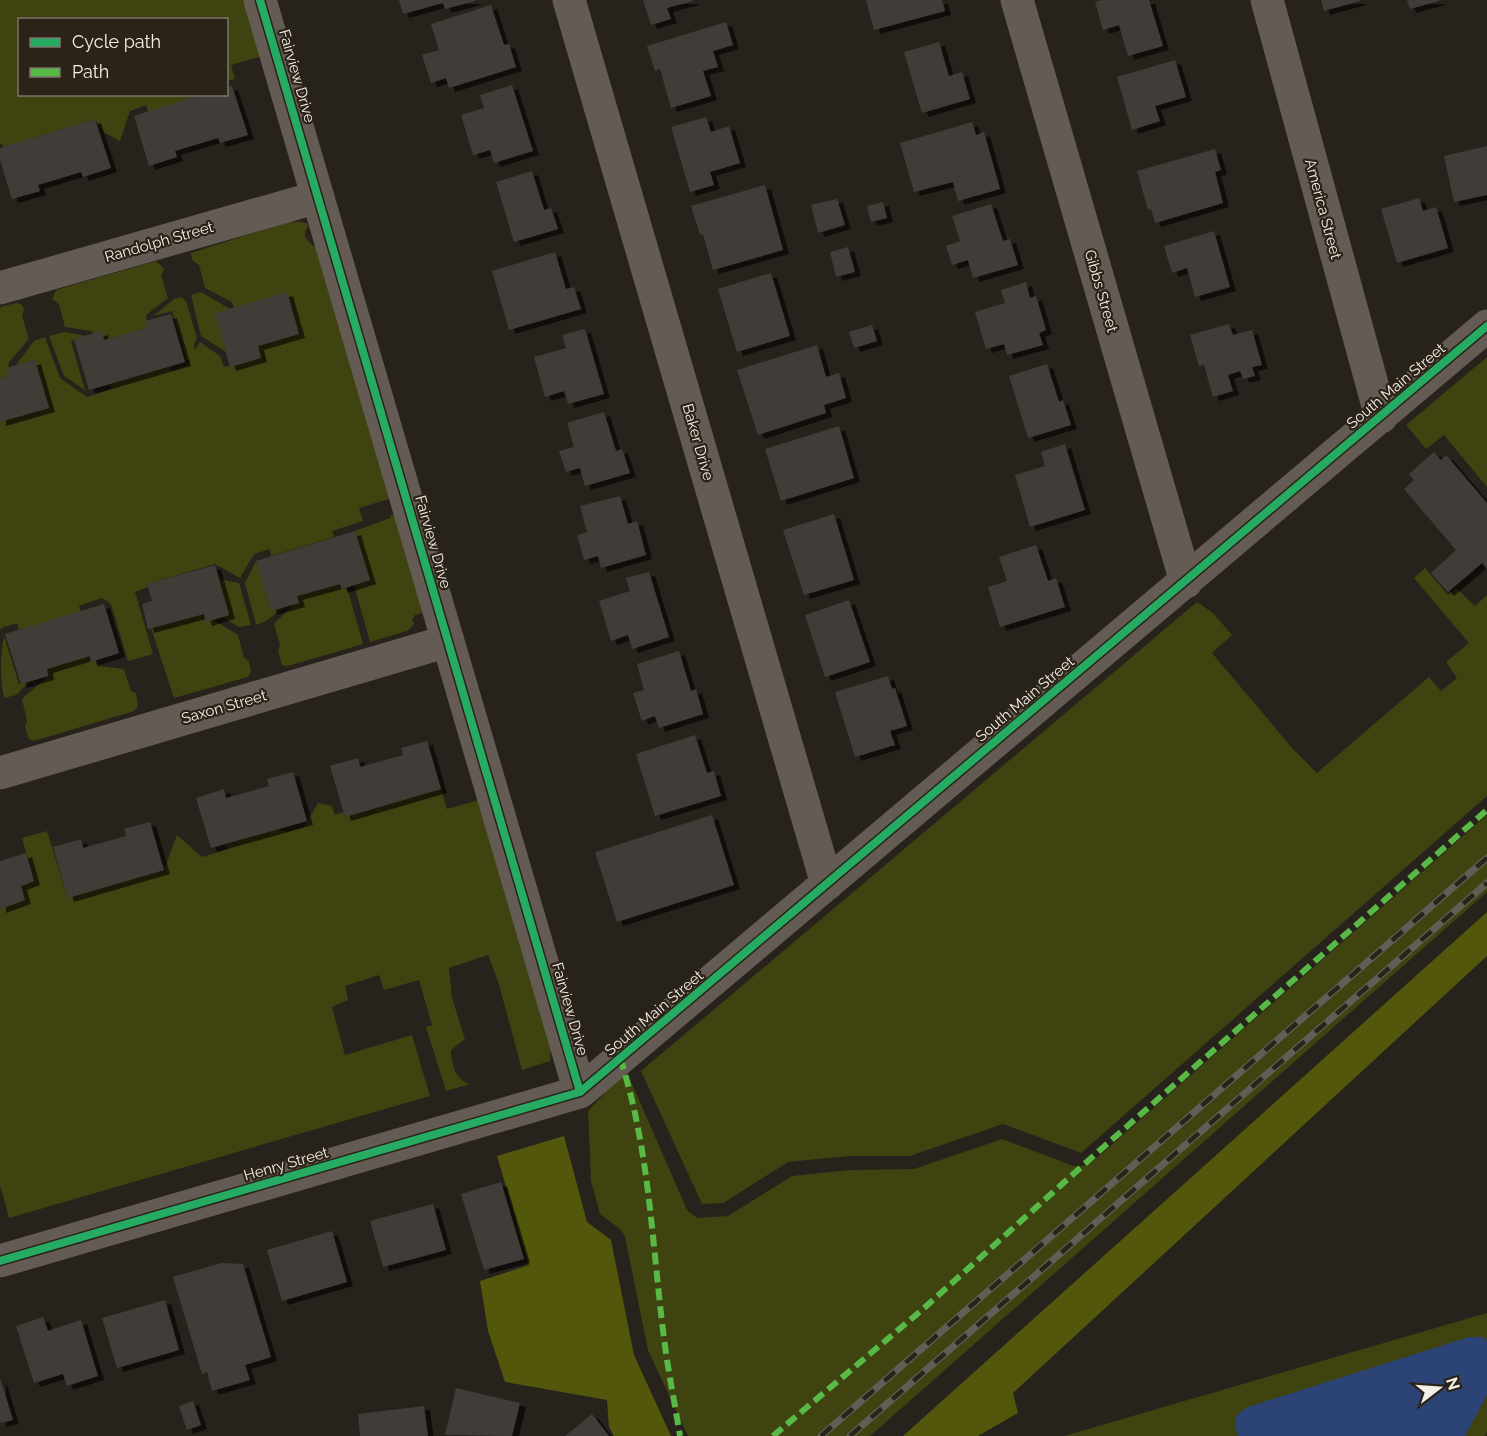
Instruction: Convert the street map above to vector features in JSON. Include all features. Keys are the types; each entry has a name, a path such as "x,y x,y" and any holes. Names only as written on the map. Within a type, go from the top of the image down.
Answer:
{"street":[{"name":"Fairview Drive","path":"260,0 580,1092"},
{"name":"Baker Drive","path":"569,0 827,885"},
{"name":"Gibbs Street","path":"1017,0 1186,582"},
{"name":"America Street","path":"1267,0 1381,417"},
{"name":"Randolph Street","path":"0,288 318,197"},
{"name":"South Main Street","path":"580,1092 1487,326"},
{"name":"Saxon Street","path":"0,773 448,641"},
{"name":"Henry Street","path":"0,1261 580,1092"}],"green space":[{"path":"0,0 251,0 263,53 259,57 231,65 235,79 228,81 228,18 18,18 18,96 200,96 148,112 146,105 130,111 120,141 103,132 95,119 3,147 0,144"},
{"path":"290,221 307,223 305,237 312,245 321,247 389,499 359,508 363,521 332,531 334,537 271,556 270,549 254,554 240,578 215,564 147,584 148,587 135,592 153,654 128,661 111,604 102,598 79,606 81,611 19,630 17,623 1,628 0,631 0,422 49,408 35,360 16,365 34,341 45,337 60,378 87,397 111,389 110,384 170,367 172,371 188,365 190,360 187,360 172,311 153,316 174,299 181,297 186,301 197,338 194,345 195,350 200,342 220,356 224,367 261,358 258,346 299,334 287,293 234,308 232,302 205,288 199,265 192,260 191,253"},
{"path":"156,261 164,269 161,275 168,298 146,315 147,328 104,340 102,331 93,334 92,331 65,327 59,304 52,299 56,290"},
{"path":"201,292 230,309 226,352 201,336 191,295"},
{"path":"21,304 24,309 22,316 29,339 9,362 8,376 0,378 0,307"},
{"path":"64,332 86,336 71,341 85,390 64,376 49,336"},
{"path":"1487,357 1487,487 1444,435 1426,449 1406,425"},
{"path":"391,515 396,515 423,601 422,613 415,615 412,619 414,624 407,631 370,642 354,585 370,580 355,531 390,518"},
{"path":"256,561 271,611 283,608 266,621 256,625 245,583"},
{"path":"1425,568 1448,595 1456,588 1475,606 1487,595 1487,796 1081,1153 1003,1124 910,1156 849,1156 788,1162 723,1203 702,1204 641,1071 1197,602 1213,613 1232,635 1212,653 1293,749 1317,773 1429,677 1441,691 1457,678 1446,662 1469,643 1414,578"},
{"path":"219,579 239,583 251,625 239,627 222,617 227,615"},
{"path":"340,584 342,589 347,587 363,644 288,666 282,665 278,651 280,645 274,624 294,604 297,596"},
{"path":"204,614 238,635 244,658 249,661 251,672 248,677 174,698 151,628"},
{"path":"4,636 19,684 30,681 16,695 4,698 1,667"},
{"path":"90,656 91,661 96,660 98,666 124,669 131,691 136,693 138,706 134,711 34,741 29,739 25,727 27,721 22,699 48,676 47,669"},
{"path":"441,789 447,809 479,800 551,1046 550,1061 522,1070 498,981 488,955 449,968 452,998 465,1039 451,1050 452,1061 460,1079 470,1084 446,1091 426,1027 432,1025 419,980 384,990 379,975 345,986 348,1000 332,1007 345,1055 412,1035 430,1096 9,1218 0,1185 0,909 25,900 21,886 34,881 22,838 47,831 68,898 164,870 177,835 202,857 228,849 226,844 278,829 287,832 304,827 318,803 332,806 335,815 343,812 345,817"},
{"path":"1487,815 1487,892 870,1436 688,1436 648,1350 625,1237 621,1230 600,1214 591,1181 588,1111 626,1070 687,1210 697,1218 728,1216 792,1176 849,1170 914,1169 1002,1139 1074,1166 1083,1166 1091,1163"},
{"path":"1487,1313 1487,1432 1485,1436 1064,1436"}],"shaded area":[{"path":"1487,912 1487,956 1013,1393 1018,1413 978,1436 903,1436"},
{"path":"564,1136 587,1222 611,1240 634,1355 671,1436 614,1436 609,1427 607,1400 505,1382 488,1331 480,1281 529,1265 497,1156"}],"water":[{"path":"1469,1337 1483,1337 1487,1341 1487,1395 1465,1436 1238,1436 1236,1417 1251,1406"}],"building":[{"path":"399,0 475,1 445,9 443,3 403,14"},
{"path":"643,0 693,1 667,8 671,19 651,25"},
{"path":"866,0 942,0 945,11 874,30"},
{"path":"1149,0 1163,46 1128,56 1119,25 1103,30 1095,2"},
{"path":"1321,0 1360,0 1360,1 1324,11"},
{"path":"1407,0 1439,0 1439,1 1410,9"},
{"path":"491,5 504,45 509,44 516,67 449,88 446,78 431,83 422,55 439,50 431,24"},
{"path":"726,22 733,45 713,51 718,67 703,71 711,96 671,108 660,69 655,71 647,46"},
{"path":"939,42 949,76 962,72 970,99 922,113 904,52"},
{"path":"1175,60 1186,97 1155,106 1160,121 1132,130 1117,77"},
{"path":"512,85 533,151 494,163 490,150 473,155 461,115 484,108 480,95"},
{"path":"232,86 248,135 220,143 218,138 175,151 177,157 149,166 134,116 197,96 228,96 228,87"},
{"path":"706,117 711,132 729,126 740,163 710,172 714,185 690,192 671,127"},
{"path":"95,119 111,168 83,177 81,172 38,185 40,191 12,199 0,160 0,148"},
{"path":"972,122 976,135 984,132 1000,189 958,201 953,182 914,192 900,143"},
{"path":"1487,146 1487,195 1454,202 1444,156"},
{"path":"1215,149 1221,170 1215,172 1223,203 1155,223 1151,209 1148,210 1137,171"},
{"path":"532,171 544,210 551,208 558,229 514,242 496,182"},
{"path":"765,185 783,250 713,270 703,234 700,235 691,206"},
{"path":"1419,198 1423,211 1436,207 1448,248 1397,263 1381,209"},
{"path":"837,199 845,225 818,233 811,205"},
{"path":"883,202 887,218 871,222 867,206"},
{"path":"991,204 1003,241 1010,239 1018,265 973,278 968,260 952,265 946,246 960,241 952,216"},
{"path":"1214,231 1230,287 1195,297 1187,268 1172,273 1164,246"},
{"path":"848,247 855,272 836,277 830,252"},
{"path":"555,252 566,289 574,287 581,309 509,330 492,271"},
{"path":"771,273 790,336 737,352 718,289"},
{"path":"1026,282 1030,298 1036,296 1046,330 1039,333 1043,345 1007,355 1004,344 986,349 975,312 1005,303 1001,290"},
{"path":"287,292 299,334 258,346 261,358 230,367 215,313"},
{"path":"171,314 185,362 89,390 74,339 102,331 104,340 147,328 145,321"},
{"path":"1229,324 1233,335 1252,330 1262,365 1252,367 1255,376 1243,379 1240,371 1228,375 1233,391 1213,397 1204,365 1199,366 1190,335"},
{"path":"872,325 877,341 854,348 849,332"},
{"path":"585,329 604,394 568,404 564,391 545,397 534,357 566,348 562,335"},
{"path":"817,345 826,377 839,373 846,398 824,405 826,413 758,435 737,370"},
{"path":"35,360 49,408 0,422 0,378 8,376 6,368"},
{"path":"1047,364 1059,402 1063,400 1071,425 1028,438 1009,376"},
{"path":"604,412 616,451 622,449 630,473 585,486 580,468 566,472 559,451 574,447 567,423"},
{"path":"839,426 854,478 781,501 765,449"},
{"path":"1065,444 1085,510 1030,527 1015,475 1045,466 1041,452"},
{"path":"1434,452 1441,460 1446,455 1487,503 1487,569 1482,563 1448,592 1431,573 1456,550 1404,489 1414,480 1409,474"},
{"path":"620,496 628,524 637,521 646,555 601,568 598,556 584,560 577,535 587,532 580,506"},
{"path":"834,514 854,580 804,595 783,530"},
{"path":"355,531 370,580 342,589 340,584 297,596 299,603 271,611 256,561"},
{"path":"1036,545 1048,581 1056,578 1065,607 1000,627 988,587 1007,581 999,557"},
{"path":"215,565 229,615 206,622 204,614 148,629 142,604 152,601 147,584"},
{"path":"649,572 669,637 632,649 628,635 611,641 599,601 630,591 626,578"},
{"path":"849,600 870,662 825,677 805,615"},
{"path":"104,604 119,653 91,662 90,656 47,669 48,676 21,684 5,634"},
{"path":"679,651 691,691 696,689 703,714 659,728 655,716 642,721 633,693 644,690 637,664"},
{"path":"888,676 892,689 895,688 907,726 890,731 895,745 855,757 835,692"},
{"path":"695,735 707,773 714,771 721,796 655,816 636,754"},
{"path":"427,741 441,789 345,817 330,766 358,758 360,767 403,755 401,748"},
{"path":"293,772 307,821 211,848 196,798 224,789 226,798 269,786 267,779"},
{"path":"712,815 734,885 617,922 595,852"},
{"path":"150,822 164,870 68,898 53,847 81,839 83,848 126,836 124,829"},
{"path":"26,853 34,881 21,886 25,900 0,909 0,861"},
{"path":"501,1182 524,1259 484,1270 461,1194"},
{"path":"433,1204 446,1250 383,1267 370,1221"},
{"path":"332,1231 347,1282 282,1301 267,1250"},
{"path":"221,1263 243,1264 271,1357 245,1365 250,1380 212,1391 207,1372 202,1374 173,1277"},
{"path":"165,1300 179,1350 117,1368 102,1318"},
{"path":"43,1317 48,1331 81,1320 98,1376 67,1386 63,1374 34,1383 16,1326"},
{"path":"0,1378 13,1420 0,1423"},
{"path":"456,1388 520,1403 512,1436 445,1435"},
{"path":"193,1401 201,1425 187,1430 179,1406"},
{"path":"424,1406 428,1436 360,1436 358,1414"},
{"path":"592,1414 609,1436 565,1436"}],"railway":[{"path":"821,1436 1487,858"},
{"path":"850,1436 1487,883"}],"marked path":[{"path":"773,1436 923,1309 1487,810"},
{"path":"620,1058 639,1132 667,1360 680,1436"}],"cycle path":[{"path":"260,0 580,1092"},
{"path":"0,1261 580,1092 1487,326"}]}
